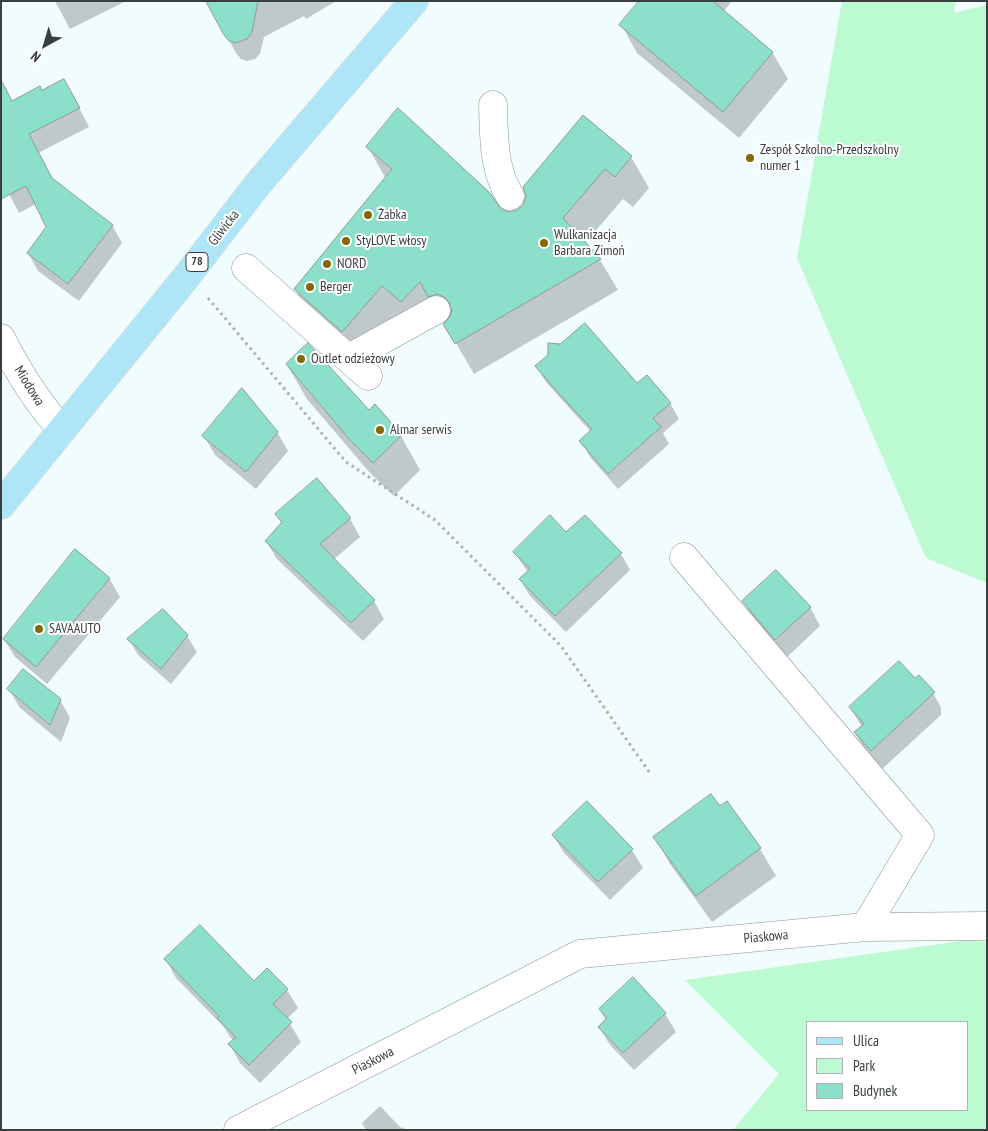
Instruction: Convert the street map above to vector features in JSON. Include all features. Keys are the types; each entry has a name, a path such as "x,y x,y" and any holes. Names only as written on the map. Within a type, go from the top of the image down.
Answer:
{"main road":[{"name":"Gliwicka","path":"1,505 257,186 414,1"}],"street":[{"path":"493,105 495,150 504,186 510,196"},
{"path":"246,268 359,367 436,310"},
{"name":"Miodowa","path":"1,338 30,390 46,413 62,430"},
{"path":"684,557 920,835 865,927"},
{"name":"Piaskowa","path":"238,1130 580,954 865,927 987,926"}],"path":[{"path":"186,276 208,298 346,462 435,520 561,646 650,773"}],"green space":[{"path":"842,1 956,1 954,13 987,5 987,583 926,558 797,258"},
{"path":"968,940 987,942 987,1130 733,1130 779,1074 685,980"}],"building":[{"path":"206,1 258,1 252,32 247,39 236,43 229,41"},
{"path":"639,1 713,1 773,52 723,112 619,25"},
{"path":"64,79 80,108 29,134 52,178 113,225 68,284 27,253 46,227 26,186 1,199 1,80 12,101 40,86 42,90"},
{"path":"398,108 490,193 501,209 509,212 517,210 523,205 526,196 523,187 583,115 632,156 615,177 605,169 563,218 601,259 455,344 443,324 449,318 452,311 449,302 437,294 428,297 420,282 401,302 382,286 342,332 294,289 392,169 366,147"},
{"path":"585,323 637,383 647,375 671,403 653,418 661,427 608,474 579,441 592,429 535,366 548,355 548,343 560,344"},
{"path":"308,343 369,410 375,404 402,435 373,463 349,439 286,364"},
{"path":"242,388 278,432 246,472 202,436"},
{"path":"317,478 351,518 320,544 375,600 351,623 265,541 282,522 275,514"},
{"path":"550,515 566,532 585,515 622,553 555,616 519,579 530,569 513,552"},
{"path":"75,549 110,578 36,667 3,639"},
{"path":"776,570 811,607 775,640 742,601"},
{"path":"163,609 188,635 161,669 127,639"},
{"path":"899,661 915,678 919,675 935,692 871,751 854,732 864,724 849,707"},
{"path":"23,669 61,699 50,725 7,689"},
{"path":"711,794 720,806 727,801 761,848 696,896 653,837"},
{"path":"587,801 633,849 598,882 552,835"},
{"path":"200,925 254,981 267,968 288,989 273,1004 292,1022 249,1065 228,1044 236,1037 217,1018 219,1016 164,959"},
{"path":"633,977 666,1013 623,1053 598,1027 607,1018 599,1009"}],"place":[{"name":"Zespół Szkolno-Przedszkolny numer 1","path":"750,158"},
{"name":"Żabka","path":"368,215"},
{"name":"StyLOVE włosy","path":"346,241"},
{"name":"Wulkanizacja Barbara Zimoń","path":"544,243"},
{"name":"NORD","path":"327,264"},
{"name":"Berger","path":"310,287"},
{"name":"Outlet odzieżowy","path":"301,359"},
{"name":"Almar serwis","path":"380,430"},
{"name":"SAVAAUTO","path":"39,629"}]}
